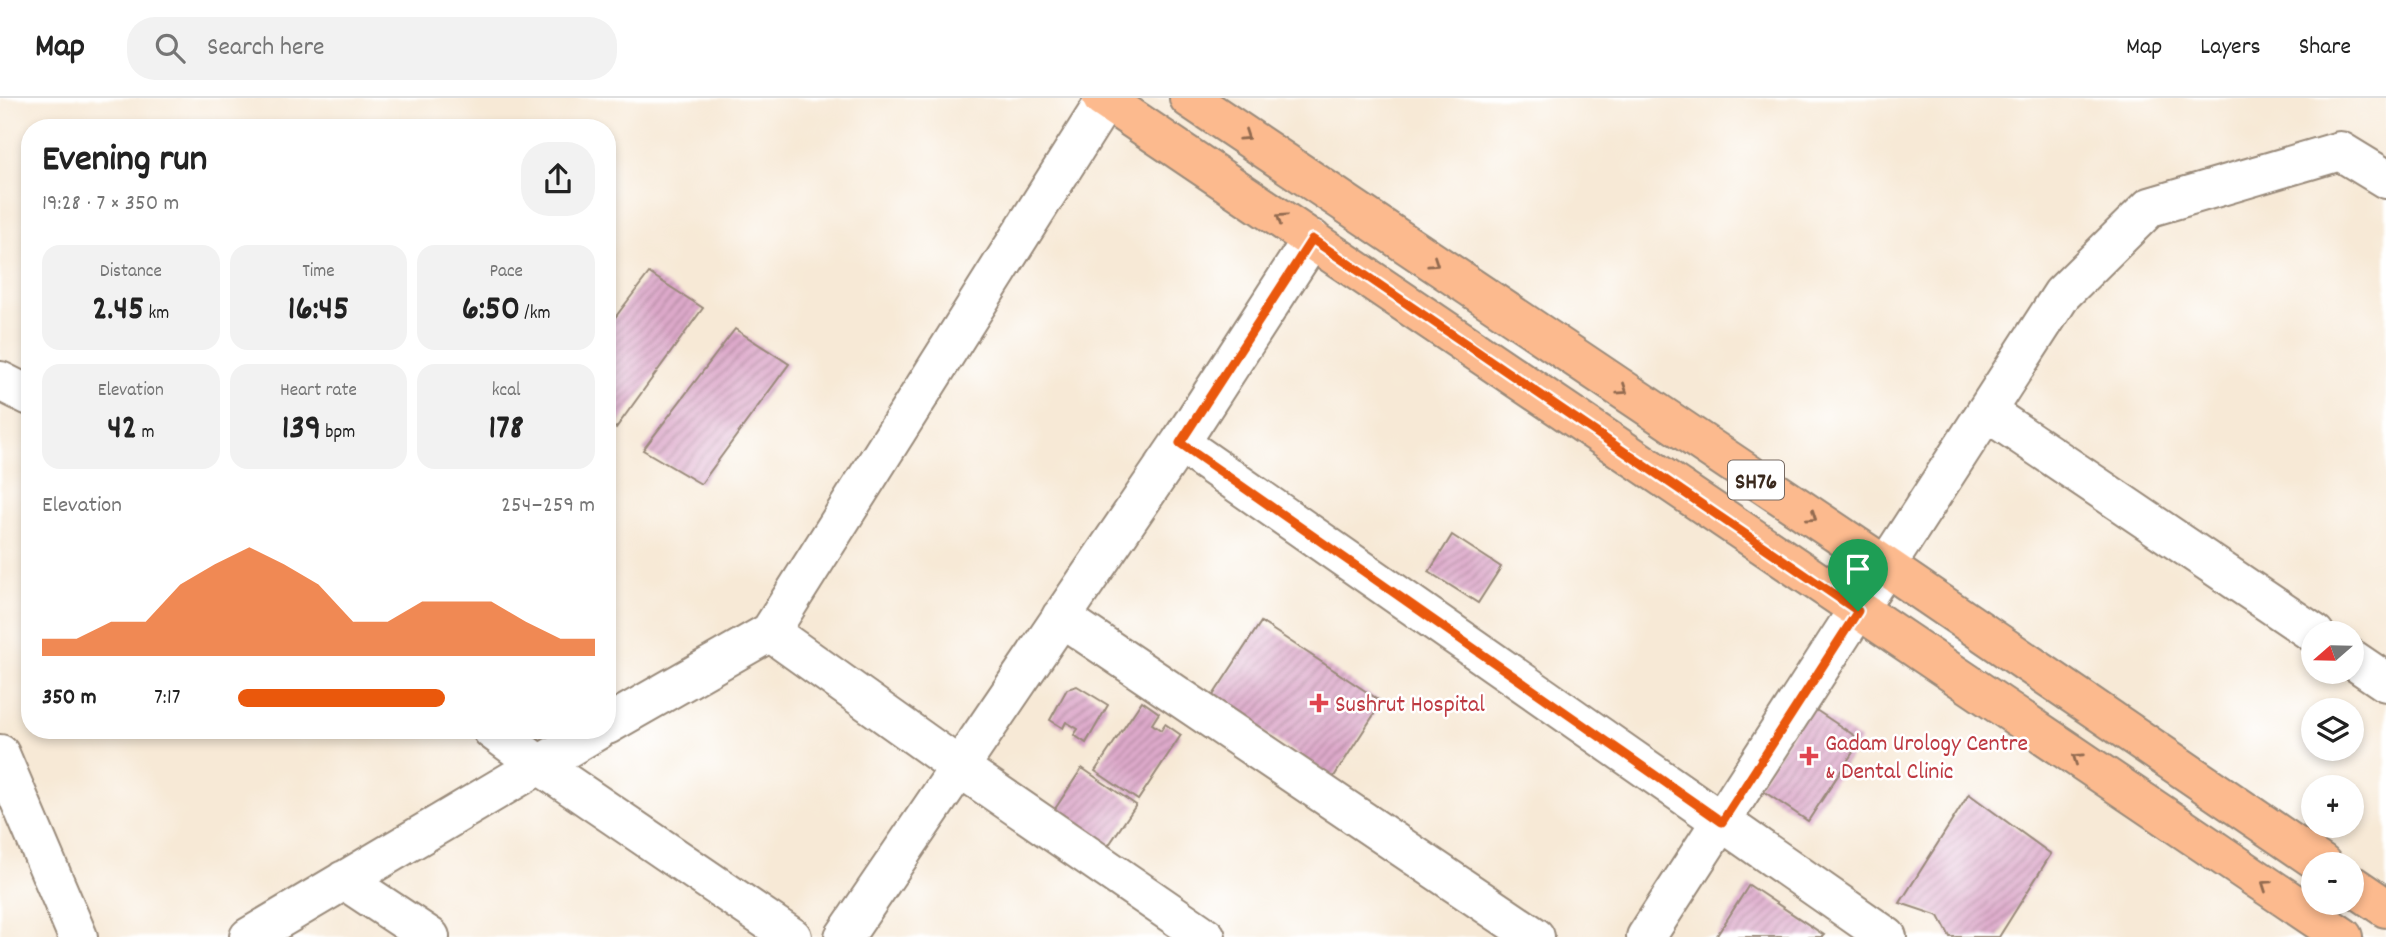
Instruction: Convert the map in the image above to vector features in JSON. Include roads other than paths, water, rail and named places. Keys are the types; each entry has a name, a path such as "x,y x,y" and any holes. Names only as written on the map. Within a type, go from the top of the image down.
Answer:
{"main road":[{"name":"SH76","path":"1189,98 1887,567 2304,852"},
{"name":"SH76","path":"1105,99 2343,937"},
{"path":"2364,893 2386,908"}],"street":[{"path":"616,720 770,632 1105,99"},
{"path":"1646,937 2062,294 2150,207 2340,151 2386,179"},
{"path":"844,937 1180,443 1312,239"},
{"path":"0,381 21,392"},
{"path":"1987,412 2301,625"},
{"path":"1180,443 1887,937"},
{"path":"1061,617 1535,937"},
{"path":"770,632 959,767 1206,937"},
{"path":"2364,667 2386,682"},
{"path":"504,739 792,937"},
{"path":"249,937 582,739"},
{"path":"0,754 78,937"},
{"path":"344,880 430,937"}],"place":[{"name":"Sushrut Hospital","path":"1319,703"},
{"name":"Gadam Urology Centre & Dental Clinic","path":"1809,756"}]}
